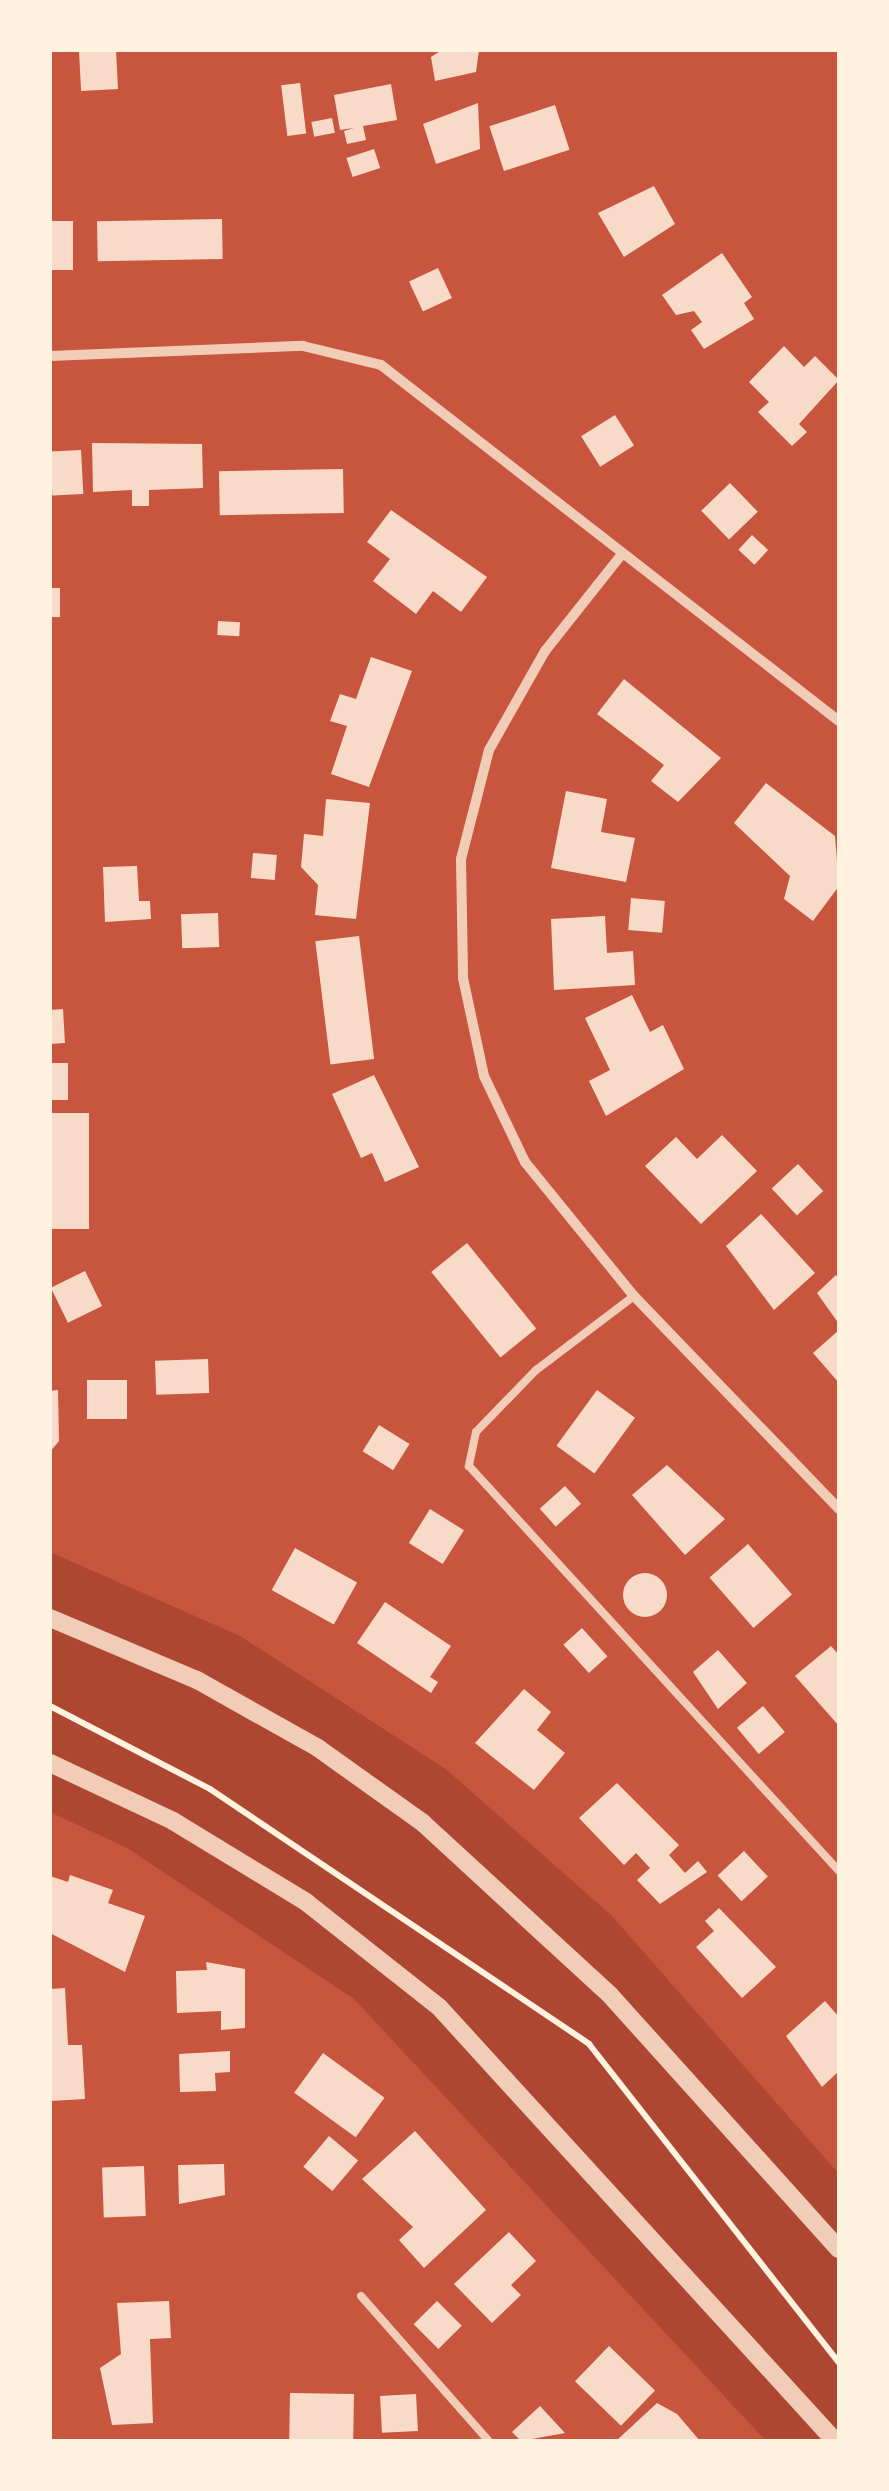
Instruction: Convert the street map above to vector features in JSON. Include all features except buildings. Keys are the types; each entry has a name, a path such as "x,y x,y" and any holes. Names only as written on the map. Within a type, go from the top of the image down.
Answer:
{"street":[{"path":"50,356 346,351 464,422 622,554 839,721"},
{"path":"622,554 545,651 489,750 460,859 463,978 484,1076 525,1162 634,1296 839,1509"},
{"path":"50,1618 198,1680 318,1748 424,1823 610,1996 839,2248"},
{"path":"50,1764 173,1821 306,1902 439,2007 835,2441"}],"lane":[{"path":"634,1296 536,1370 476,1432 469,1466 839,1871"},
{"path":"361,2296 489,2441"}],"path":[{"path":"50,1706 210,1790 589,2044 839,2364"}],"shaded area":[{"path":"50,1552 240,1636 447,1770 611,1915 839,2174 839,2441 766,2441 354,1999 127,1848 50,1812"}]}
